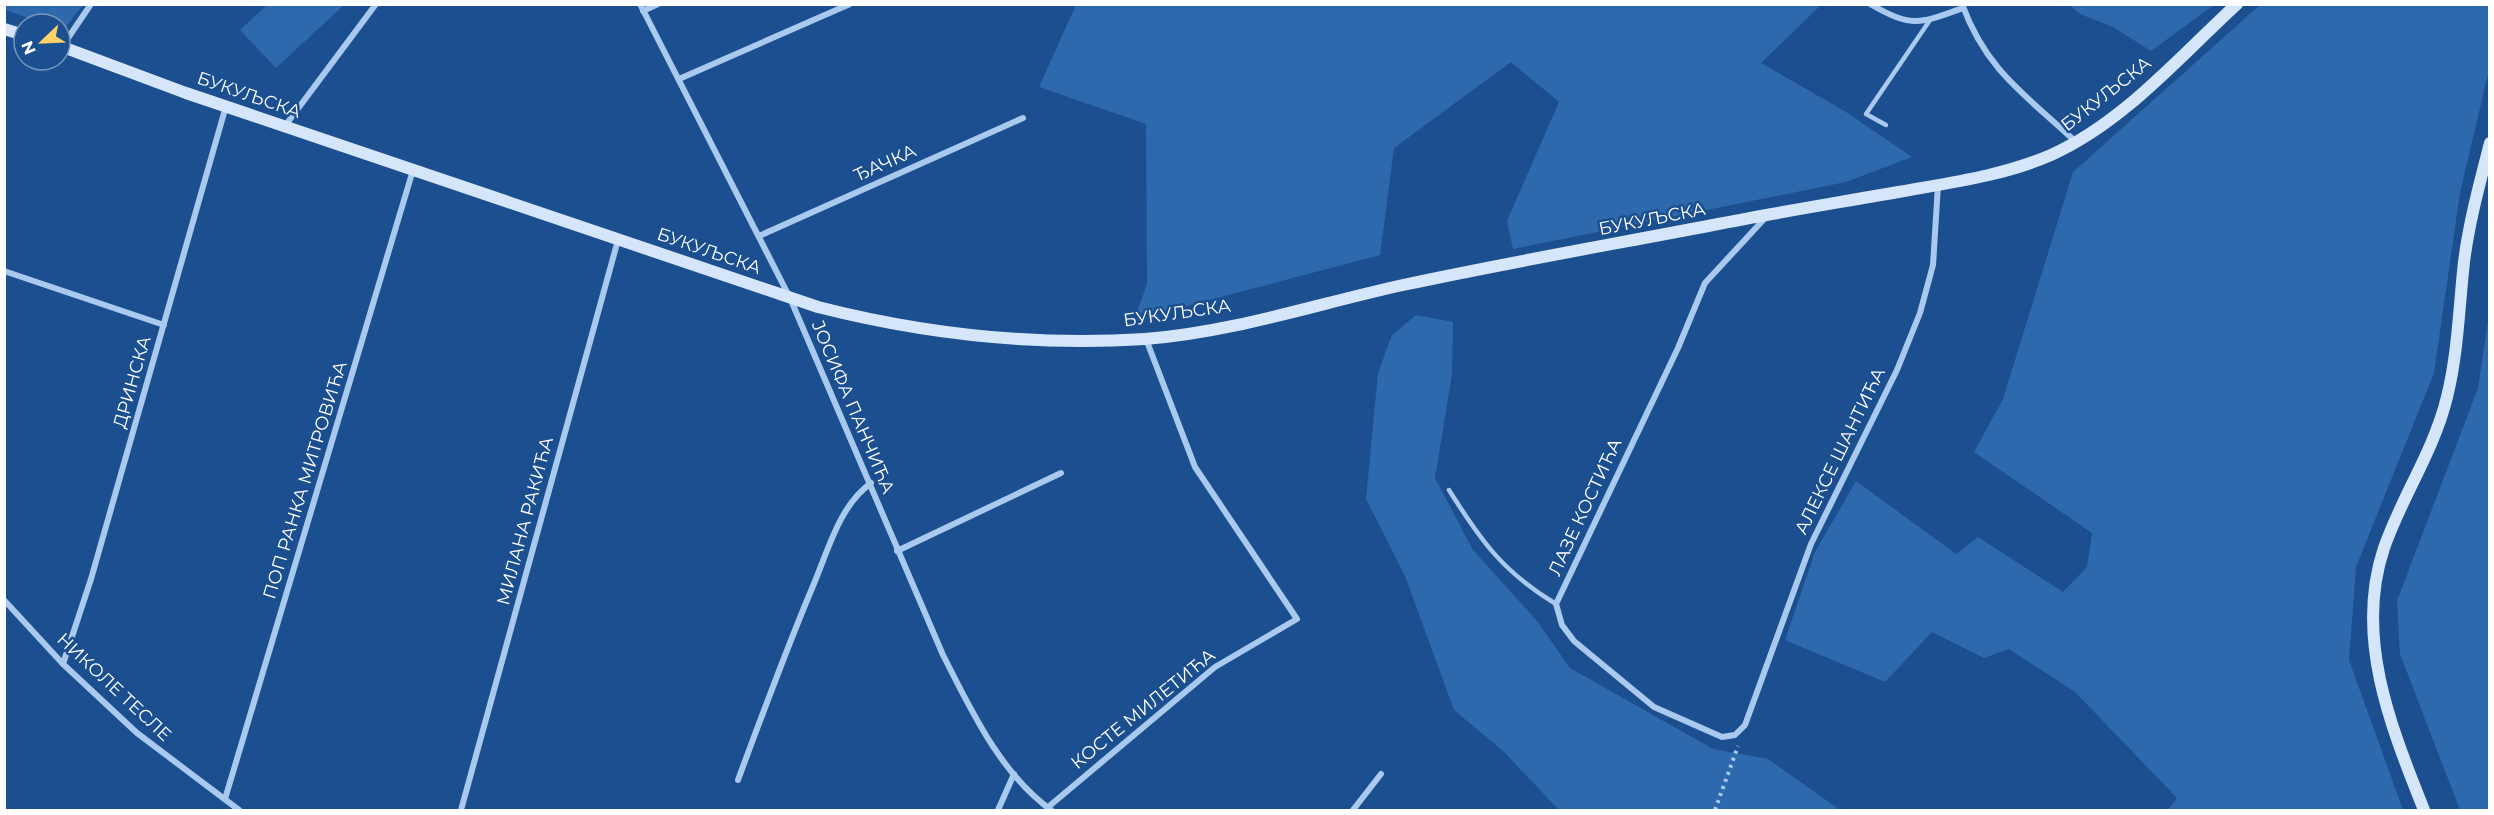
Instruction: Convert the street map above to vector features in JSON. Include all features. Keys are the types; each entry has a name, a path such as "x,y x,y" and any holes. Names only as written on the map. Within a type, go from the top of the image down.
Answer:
{"main road":[{"name":"БУКУЉСКА","path":"72,50 226,106 618,240 790,298 861,318 952,333 1048,339 1146,339 1198,332 1405,285 1768,214 1938,185 2030,163 2076,142 2131,101 2237,4"},
{"path":"2424,810 2379,682 2373,627 2375,588 2385,547 2428,453 2444,409 2460,309 2466,249 2490,143"}],"street":[{"path":"72,31 91,4"},
{"path":"285,126 376,4"},
{"path":"642,8 658,4"},
{"path":"679,79 850,4"},
{"path":"1870,4 1891,17 1911,23 1930,20 1962,6 1977,38 1997,70 2076,142"},
{"name":"ЈОСИФА ПАНЧИЋА","path":"642,8 790,298 943,655 970,708 1014,774 1049,809"},
{"name":"ДРИНСКА","path":"63,664 91,579 226,106"},
{"name":"ЂАЧКА","path":"759,236 1023,118"},
{"name":"ПОП РАНКА МИТРОВИЋА","path":"225,799 413,170"},
{"name":"АЛЕКСЕ ШАНТИЋА","path":"1745,725 1811,544 1897,370 1920,313 1933,265 1938,185"},
{"name":"ЛАЗЕ КОСТИЋА","path":"1745,725 1735,735 1722,738 1654,707 1574,641 1562,625 1556,604 1678,348 1705,283 1768,214"},
{"name":"МИЛАНА РАКИЋА","path":"461,810 618,240"},
{"path":"4,272 164,325"},
{"name":"КОСТЕ МИЛЕТИЋА","path":"1049,809 1215,667 1297,619 1195,468 1146,339"},
{"path":"897,551 1061,473"},
{"path":"738,780 789,643 839,524 859,492 871,483"},
{"name":"НИКОЛЕ ТЕСЛЕ","path":"4,600 63,664 137,733 239,810"},
{"path":"998,810 1014,774"},
{"path":"1353,810 1381,774"}],"lane":[{"path":"1886,125 1866,114 1930,20"},
{"path":"1449,490 1481,542 1522,583 1556,604"}],"path":[{"path":"1715,810 1745,725"}],"shaded area":[{"path":"5,4 83,4 72,19 72,12 12,12 5,10"},
{"path":"2261,4 2489,5 2489,70 2460,193 2434,373 2356,567 2349,660 2403,810 2168,810 2177,798 2075,692 2009,649 1984,658 1932,632 1885,682 1785,640 1815,552 1856,481 1956,554 1978,537 2063,592 2087,567 2092,533 1974,452 2003,399 2073,172"},
{"path":"267,5 344,5 276,68 240,30"},
{"path":"1076,5 1821,5 1761,63 1846,112 1912,157 1846,182 1513,249 1507,221 1559,102 1511,62 1394,148 1380,255 1134,320 1147,284 1146,124 1039,87"},
{"path":"2069,5 2214,5 2151,51 2113,27 2080,14"},
{"path":"1416,315 1453,322 1452,374 1435,478 1473,550 1537,621 1570,668 1713,749 1768,759 1840,810 1559,810 1504,752 1454,710 1405,576 1366,499 1378,373 1392,335"},
{"path":"2489,315 2489,810 2460,810 2400,654 2397,601 2478,388"}]}
